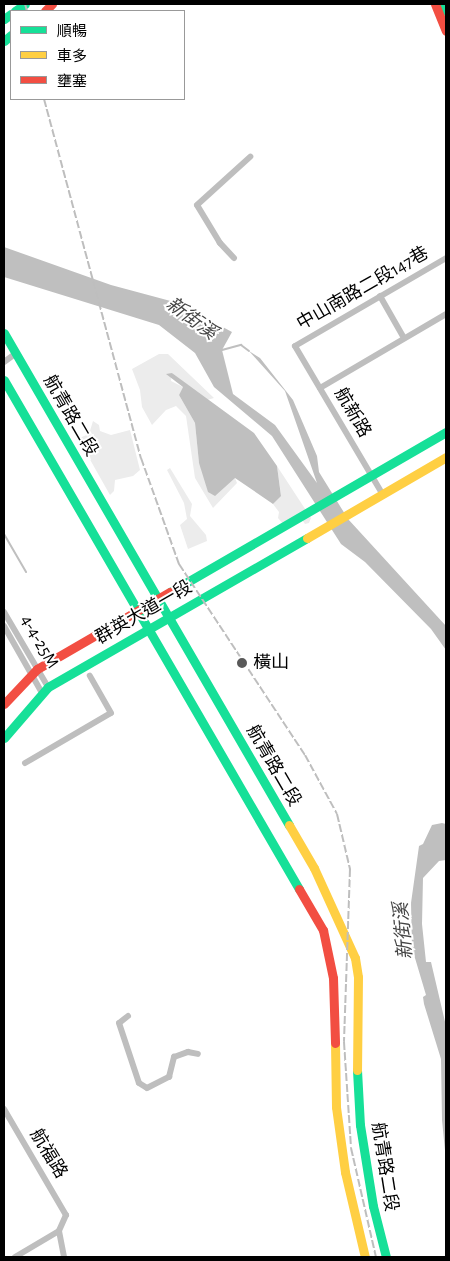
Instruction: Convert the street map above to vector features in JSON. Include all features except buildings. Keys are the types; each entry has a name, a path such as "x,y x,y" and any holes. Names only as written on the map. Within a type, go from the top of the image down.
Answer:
{"street":[{"path":"435,4 446,31"},
{"path":"443,4 446,11"},
{"path":"234,258 220,243 197,205 250,157"},
{"name":"中山南路二段147巷","path":"295,346 446,258"},
{"path":"380,296 404,338"},
{"path":"320,388 446,314"},
{"name":"航青路二段","path":"4,333 156,601 330,896 355,958 360,1125 373,1206 386,1257"},
{"name":"航新路","path":"295,346 383,495"},
{"path":"4,358 15,354"},
{"path":"4,362 15,354"},
{"path":"4,380 323,930 334,978 334,1070 344,1172 365,1257"},
{"path":"371,476 446,432"},
{"path":"383,495 446,457"},
{"name":"群英大道一段","path":"4,704 34,671 371,476"},
{"name":"群英大道一段","path":"4,738 45,690 149,628 383,495"},
{"name":"4-4-25M","path":"4,612 45,690"},
{"name":"4-4-25M","path":"4,626 34,671"},
{"path":"25,763 111,713 90,676"},
{"path":"128,1016 119,1023 139,1083 147,1088 169,1078 174,1057 188,1052 198,1054"},
{"name":"航福路","path":"4,1109 66,1215 59,1231"},
{"path":"15,1257 59,1231 64,1257"}],"shaded area":[{"path":"159,354 168,354 214,398 207,400 172,373 171,381 183,387 179,395 195,423 199,463 235,478 237,483 213,508 195,478 186,416 176,406 166,410 152,425 142,407 140,390 132,369"},
{"path":"93,421 99,425 100,431 111,435 130,430 140,470 133,476 115,480 114,491 110,495 88,456 93,454 90,446 83,448 77,439 89,434"},
{"path":"277,466 311,518 309,523 305,524 300,517 283,524 278,518 279,512 273,504 281,495"},
{"path":"170,468 192,504 190,516 206,535 207,541 188,549 180,525 187,519 184,503 167,470"}],"water":[{"name":"新街溪","path":"4,247 111,285 178,303 232,332 222,350 233,394 275,425 317,483 285,391 249,351 260,358 293,400 317,456 319,472 348,519 446,626 446,650 431,629 365,562 341,544 272,436 214,387 195,353 159,325 4,277"},
{"path":"172,373 254,433 277,466 281,496 273,504 235,478 215,496 208,492 199,463 195,423 179,395 183,387 166,374"},
{"path":"446,824 446,860 439,861 423,878 422,924 426,962 431,962 446,1026 446,1161 442,1120 441,1059 424,1004 423,997 426,995 412,948 411,903 419,846 423,844 432,825"}],"waterway":[{"path":"222,350 241,345 249,351"},
{"path":"4,534 26,572"}],"railway":[{"path":"25,4 27,10"},
{"path":"44,100 141,458 179,564 305,755 337,814 350,869 344,1042 351,1148 376,1257"}],"traffic: fast":[{"path":"16,10 25,4"},
{"path":"443,4 446,11"},
{"path":"4,19 10,15"},
{"path":"4,41 10,36"},
{"path":"4,333 289,825"},
{"path":"4,380 299,889"},
{"path":"170,592 446,432"},
{"path":"4,738 48,687 307,538"},
{"path":"357,1070 360,1125 373,1206 386,1257"}],"traffic: slow":[{"path":"307,538 446,457"},
{"path":"289,825 314,868 355,958 358,977 357,1070"},
{"path":"335,1043 336,1107 345,1172 365,1257"}],"traffic: jam":[{"path":"46,10 52,4"},
{"path":"435,4 446,31"},
{"path":"4,704 37,669 170,592"},
{"path":"299,889 323,930 333,978 335,1043"}],"place":[{"name":"橫山","path":"242,663"}]}
